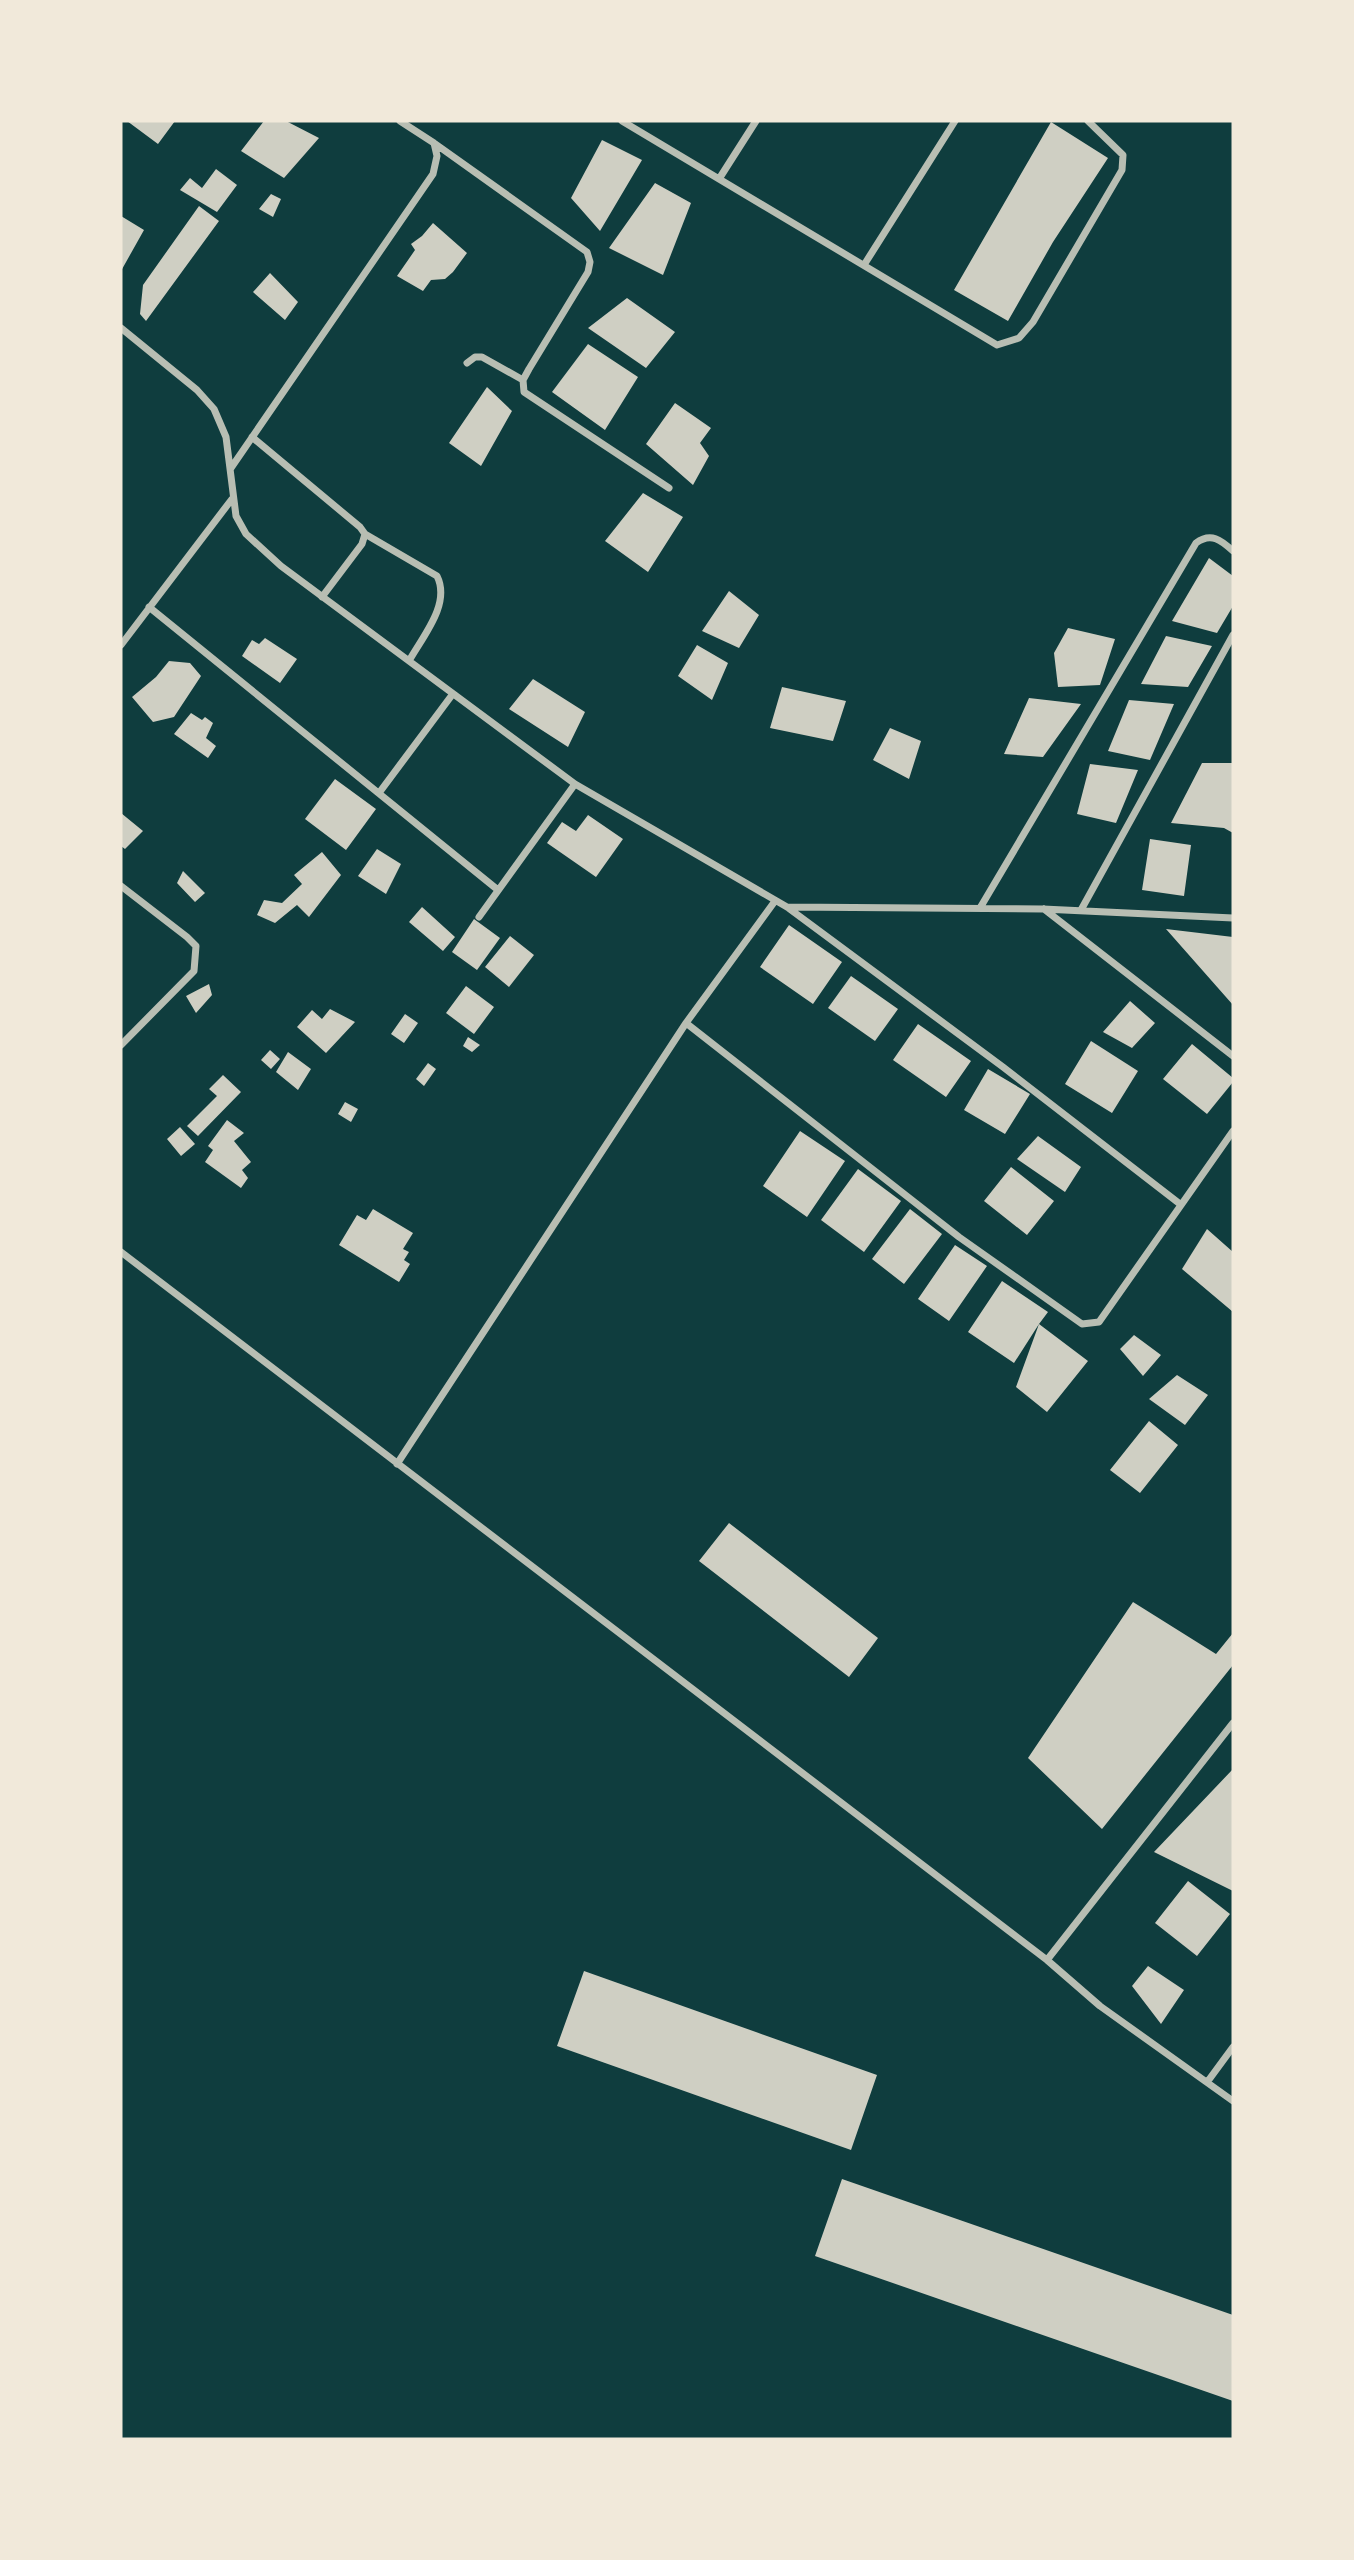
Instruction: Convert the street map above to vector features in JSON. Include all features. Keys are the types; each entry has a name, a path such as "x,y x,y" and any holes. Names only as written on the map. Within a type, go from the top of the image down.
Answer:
{"street":[{"path":"400,121 587,252 590,262 588,272 523,380 524,392 669,488"},
{"path":"622,121 997,345 1019,338 1033,322 1122,170 1123,155 1088,121"},
{"path":"719,179 756,121"},
{"path":"864,265 955,121"},
{"path":"230,469 433,174 437,156 433,143"},
{"path":"121,328 197,390 214,408 226,437 236,516 246,534 281,566 452,695 576,784 787,907 1003,1067 1180,1205"},
{"path":"467,363 475,357 482,357 523,380"},
{"path":"252,437 365,534 437,576 443,587 442,600 409,660"},
{"path":"121,645 232,499"},
{"path":"322,597 362,544 365,534"},
{"path":"980,908 1196,543 1210,537 1220,539 1233,551"},
{"path":"149,607 498,890"},
{"path":"1081,910 1233,635"},
{"path":"379,793 452,695"},
{"path":"479,917 576,784"},
{"path":"121,886 196,946 194,971 121,1045"},
{"path":"397,1464 686,1023 775,901"},
{"path":"787,907 1043,909 1233,918"},
{"path":"1043,909 1233,1056"},
{"path":"686,1023 959,1237 1082,1324 1099,1322 1233,1131"},
{"path":"121,1252 1047,1960 1100,2006 1233,2101"},
{"path":"1047,1960 1233,1723"},
{"path":"1208,2081 1233,2047"}],"building":[{"path":"127,121 175,121 158,144"},
{"path":"264,121 286,121 319,138 284,178 241,151"},
{"path":"1051,122 1108,158 1053,242 1008,321 954,290"},
{"path":"602,140 642,160 600,231 571,198"},
{"path":"216,169 237,185 217,212 180,190 190,178 202,188"},
{"path":"655,183 691,203 663,275 609,248"},
{"path":"271,194 281,199 273,217 259,209"},
{"path":"199,206 219,221 146,321 140,314 143,285"},
{"path":"121,216 144,230 121,271"},
{"path":"433,223 467,253 445,279 431,280 423,291 397,276 415,250 411,244"},
{"path":"270,273 298,302 285,320 253,292"},
{"path":"627,298 675,332 646,368 588,328"},
{"path":"588,344 638,377 605,430 552,392"},
{"path":"487,387 512,411 481,466 449,443"},
{"path":"675,403 711,428 700,443 709,456 693,485 646,444"},
{"path":"643,493 683,517 648,572 605,541"},
{"path":"1209,558 1233,576 1233,606 1217,633 1172,621"},
{"path":"729,591 759,615 739,648 702,631"},
{"path":"1068,628 1115,639 1100,685 1058,687 1054,653"},
{"path":"1166,636 1212,646 1188,687 1141,684"},
{"path":"265,638 297,659 280,683 242,656 252,640 259,644"},
{"path":"697,645 728,663 712,700 678,676"},
{"path":"169,661 190,663 201,676 174,717 153,722 132,697 156,677"},
{"path":"533,679 585,712 568,747 509,709"},
{"path":"782,687 846,701 833,741 770,728"},
{"path":"1029,698 1081,704 1043,757 1004,754"},
{"path":"1129,700 1174,704 1150,760 1108,751"},
{"path":"191,713 202,720 205,717 213,723 206,738 216,746 208,758 174,734"},
{"path":"890,728 921,741 909,779 873,760"},
{"path":"1202,763 1233,763 1233,833 1224,828 1171,823"},
{"path":"1090,764 1138,770 1116,823 1077,814"},
{"path":"335,779 376,809 346,850 305,819"},
{"path":"121,813 143,831 125,849 121,846"},
{"path":"588,815 623,839 596,877 547,843 562,822 576,831"},
{"path":"1150,839 1191,845 1184,896 1142,890"},
{"path":"377,849 401,864 386,894 358,876"},
{"path":"322,852 341,875 309,917 297,905 275,923 257,915 264,900 282,903 302,884 294,875"},
{"path":"183,871 205,893 195,902 177,883"},
{"path":"422,907 455,937 443,951 409,922"},
{"path":"474,919 500,938 477,970 452,952"},
{"path":"789,925 842,962 813,1004 760,967"},
{"path":"1166,929 1233,937 1233,1005"},
{"path":"510,936 534,955 509,987 485,967"},
{"path":"851,976 898,1009 875,1041 828,1008"},
{"path":"209,984 212,995 196,1013 186,996"},
{"path":"466,986 494,1007 474,1034 446,1013"},
{"path":"1130,1001 1155,1023 1132,1048 1103,1032"},
{"path":"330,1009 355,1022 326,1053 297,1027 312,1010 322,1019"},
{"path":"405,1014 418,1023 404,1043 391,1034"},
{"path":"918,1024 971,1061 946,1097 893,1060"},
{"path":"468,1037 480,1045 472,1052 463,1046"},
{"path":"1091,1041 1138,1071 1112,1113 1065,1084"},
{"path":"1192,1044 1233,1078 1233,1082 1207,1114 1163,1079"},
{"path":"270,1050 280,1059 271,1069 261,1060"},
{"path":"288,1052 311,1069 298,1090 276,1072"},
{"path":"428,1063 436,1069 424,1086 416,1079"},
{"path":"988,1069 1030,1094 1005,1134 964,1110"},
{"path":"223,1075 241,1092 198,1136 187,1126 217,1096 209,1089"},
{"path":"345,1102 358,1109 351,1122 338,1114"},
{"path":"227,1120 244,1133 234,1141 251,1162 242,1170 248,1178 241,1188 205,1162 213,1150 208,1146"},
{"path":"180,1127 195,1144 181,1156 167,1139"},
{"path":"800,1131 845,1161 807,1217 763,1186"},
{"path":"1038,1136 1081,1167 1065,1192 1017,1159"},
{"path":"1011,1167 1054,1201 1027,1235 984,1201"},
{"path":"858,1169 901,1201 864,1252 821,1220"},
{"path":"373,1209 413,1233 403,1249 409,1252 404,1260 410,1264 399,1282 339,1245 357,1215 366,1220"},
{"path":"910,1209 942,1234 904,1284 872,1259"},
{"path":"1207,1229 1233,1252 1233,1312 1182,1269"},
{"path":"955,1245 987,1266 949,1321 918,1299"},
{"path":"1002,1281 1048,1312 1014,1363 968,1332"},
{"path":"1039,1324 1088,1361 1047,1412 1016,1387"},
{"path":"1134,1335 1161,1355 1143,1376 1120,1349"},
{"path":"1177,1375 1208,1395 1185,1425 1149,1399"},
{"path":"1149,1421 1178,1445 1140,1493 1110,1470"},
{"path":"729,1523 878,1638 849,1677 699,1561"},
{"path":"1133,1602 1216,1654 1233,1633 1233,1665 1102,1829 1028,1758"},
{"path":"1233,1769 1233,1891 1154,1852"},
{"path":"1188,1881 1230,1914 1197,1956 1155,1923"},
{"path":"1148,1966 1184,1990 1161,2024 1132,1986"},
{"path":"584,1971 877,2075 851,2150 557,2046"},
{"path":"842,2179 1233,2315 1233,2401 815,2256"}]}
